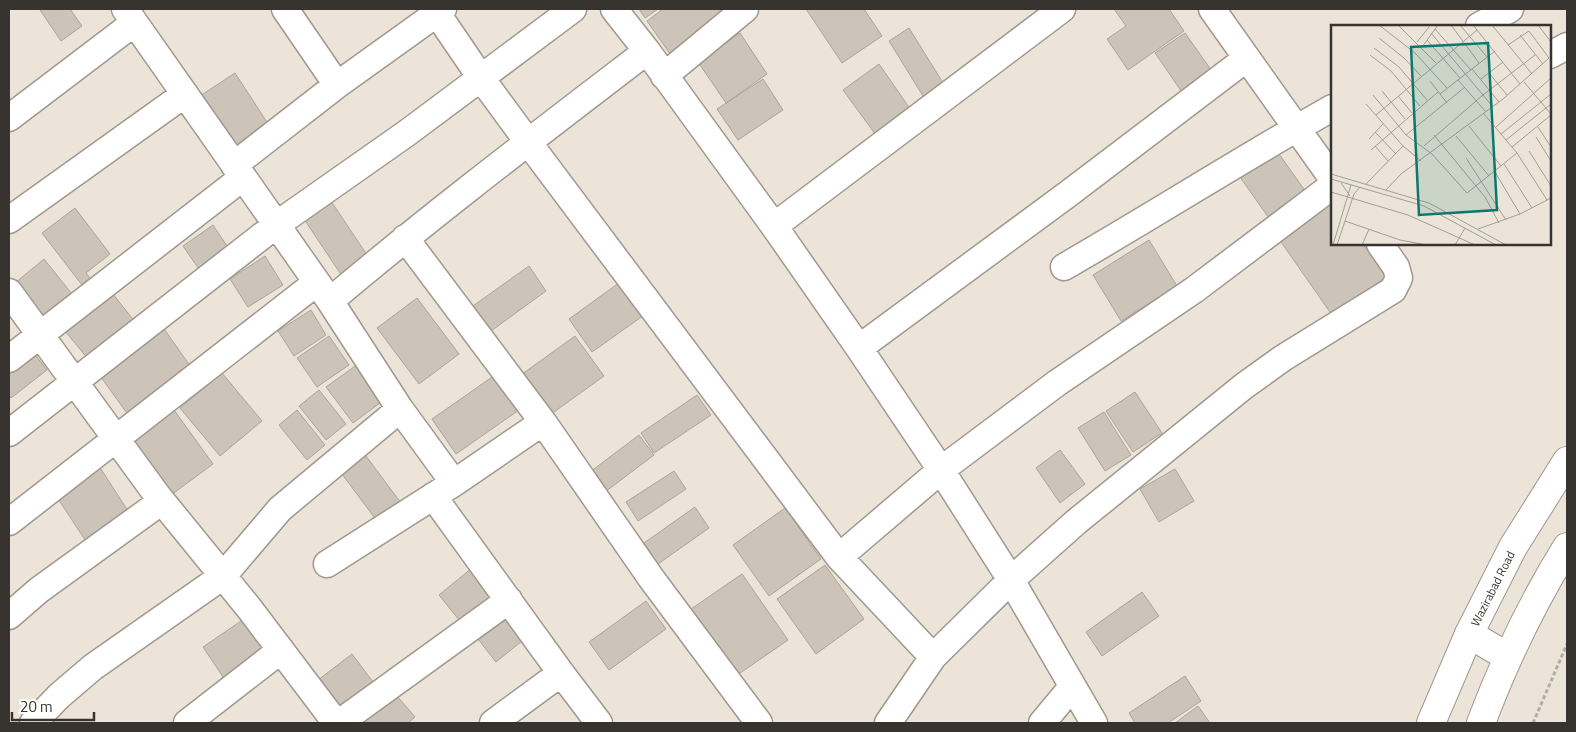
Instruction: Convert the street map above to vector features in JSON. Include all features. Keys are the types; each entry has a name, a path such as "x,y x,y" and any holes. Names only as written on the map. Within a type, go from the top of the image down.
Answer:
{"main road":[{"name":"Wazirabad Road","path":"1431,723 1469,634 1513,547 1567,461"},
{"path":"1481,723 1497,680 1542,587 1567,547"},
{"path":"1469,634 1508,657"}],"street":[{"path":"286,9 337,86"},
{"path":"9,433 276,225 407,133 574,9"},
{"path":"614,9 774,226 859,348 941,470 1011,580 1094,723"},
{"path":"664,76 745,9"},
{"path":"774,226 1062,9"},
{"path":"1212,9 1331,177"},
{"path":"1481,25 1510,9"},
{"path":"9,359 238,171 337,86 438,10 481,78 839,557 933,657"},
{"path":"9,118 129,16 323,292 400,409 508,600 561,674 600,723"},
{"path":"1551,54 1567,46"},
{"path":"9,522 116,438 323,292 404,238 646,51"},
{"path":"859,348 1068,194 1246,58"},
{"path":"9,220 185,94"},
{"path":"1064,267 1152,217 1296,128 1331,109"},
{"path":"839,557 941,470 1057,383 1194,290 1331,187"},
{"path":"404,238 543,422 651,578 759,723"},
{"path":"888,723 933,657 1011,580 1076,522 1244,386 1283,358 1393,290 1399,278 1396,267 1381,245"},
{"path":"9,292 162,501 338,723 508,600"},
{"path":"33,723 59,696 93,667 222,576 280,509 400,409"},
{"path":"327,564 444,489 543,422"},
{"path":"9,616 39,590 162,501"},
{"path":"187,723 281,650"},
{"path":"494,723 561,674"},
{"path":"1042,723 1072,687"}],"path":[{"path":"1533,723 1567,644"}],"building":[{"path":"70,9 82,26 61,41 40,10"},
{"path":"639,9 658,9 645,18"},
{"path":"663,9 740,9 673,58 647,21"},
{"path":"806,9 864,9 882,36 842,63"},
{"path":"1114,9 1169,9 1184,31 1128,70 1107,39 1126,26"},
{"path":"909,28 948,91 928,104 889,41"},
{"path":"740,33 767,74 726,103 698,62"},
{"path":"1185,33 1214,74 1184,95 1155,53"},
{"path":"879,64 913,113 878,138 843,90"},
{"path":"235,73 274,133 239,156 200,96"},
{"path":"763,79 783,110 738,140 717,109"},
{"path":"1272,144 1308,195 1271,221 1235,170"},
{"path":"329,198 369,258 342,276 302,216"},
{"path":"1331,203 1331,245 1364,245 1386,277 1332,315 1279,239"},
{"path":"75,208 110,254 86,273 90,278 82,285 42,233"},
{"path":"213,225 233,255 203,275 183,246"},
{"path":"1149,240 1177,286 1121,321 1093,275"},
{"path":"265,256 283,285 248,307 230,279"},
{"path":"44,259 72,294 34,324 9,288"},
{"path":"529,266 546,291 491,331 473,306"},
{"path":"623,280 647,313 592,352 569,319"},
{"path":"112,293 140,328 93,365 65,331"},
{"path":"417,298 459,354 419,384 377,328"},
{"path":"311,310 326,335 294,356 278,331"},
{"path":"162,326 193,370 129,416 98,373"},
{"path":"329,336 349,365 317,387 297,358"},
{"path":"575,336 604,376 547,417 518,377"},
{"path":"32,351 47,370 11,398 9,395 9,369"},
{"path":"358,364 384,400 353,423 326,387"},
{"path":"222,373 262,421 220,456 180,408"},
{"path":"495,375 519,410 456,454 432,419"},
{"path":"319,390 346,424 326,440 299,406"},
{"path":"1135,392 1162,433 1133,452 1106,411"},
{"path":"697,395 711,415 654,453 641,433"},
{"path":"174,410 213,464 171,495 132,441"},
{"path":"297,410 325,445 307,460 279,425"},
{"path":"1104,412 1131,455 1105,471 1078,428"},
{"path":"639,435 654,455 605,492 590,472"},
{"path":"1060,450 1085,484 1060,503 1036,468"},
{"path":"363,452 404,507 380,525 339,470"},
{"path":"97,463 132,517 89,546 53,491"},
{"path":"1175,469 1194,501 1159,522 1140,489"},
{"path":"674,471 686,489 638,521 626,502"},
{"path":"695,507 709,528 658,564 644,543"},
{"path":"785,508 821,559 769,596 733,545"},
{"path":"825,565 864,619 816,654 777,599"},
{"path":"472,568 496,599 463,625 439,595"},
{"path":"742,574 788,640 736,676 691,609"},
{"path":"1142,592 1159,616 1102,656 1086,632"},
{"path":"646,601 666,629 609,670 589,642"},
{"path":"505,609 527,637 496,662 474,634"},
{"path":"244,619 266,652 225,680 203,647"},
{"path":"352,654 376,686 342,712 318,680"},
{"path":"1185,676 1201,701 1168,723 1135,723 1129,713"},
{"path":"390,688 415,717 408,723 349,723"},
{"path":"1198,706 1210,723 1175,723"}]}
